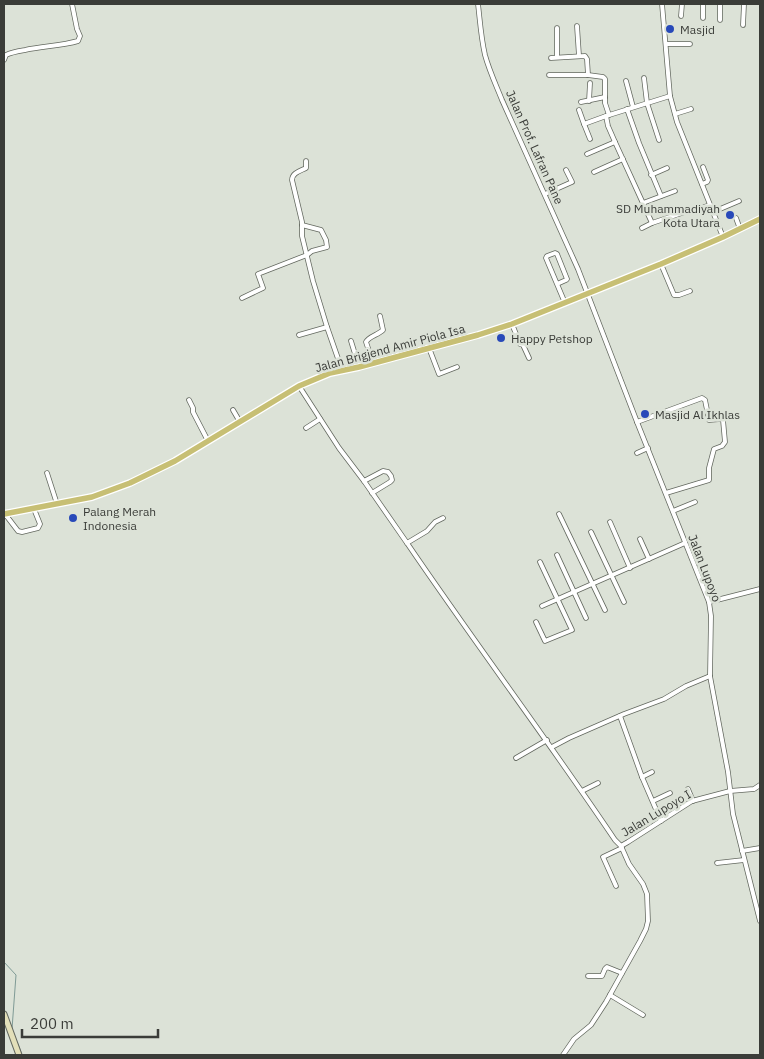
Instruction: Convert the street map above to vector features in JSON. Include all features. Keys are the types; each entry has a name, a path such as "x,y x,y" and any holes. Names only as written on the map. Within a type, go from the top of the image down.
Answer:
{"main road":[{"name":"Jalan Brigjend Amir Piola Isa","path":"4,514 99,495 167,465 299,386 330,372 359,367 512,324 661,264 760,220"}],"street":[{"path":"4,60 8,53 78,41 80,36 72,4"},
{"name":"Jalan Prof. Lafran Pane","path":"478,4 482,38 489,66 502,100 588,294"},
{"path":"662,4 670,96 675,114 723,237"},
{"path":"681,16 682,4"},
{"path":"703,4 703,18"},
{"path":"720,4 720,20"},
{"path":"743,25 744,4"},
{"path":"576,26 579,56"},
{"path":"557,28 557,57"},
{"path":"666,44 690,44"},
{"path":"550,58 586,56 588,75"},
{"path":"549,75 588,75 605,78 605,103 608,126 652,223"},
{"path":"644,78 647,103 659,140"},
{"path":"626,80 633,108"},
{"path":"589,100 590,83"},
{"path":"584,124 670,96"},
{"path":"581,102 605,97"},
{"path":"627,109 651,175 661,196"},
{"path":"675,114 691,109"},
{"path":"579,110 590,139"},
{"path":"587,154 615,142"},
{"path":"594,172 623,159"},
{"path":"306,161 306,168 296,173 292,178 302,225 302,236 313,281 342,370"},
{"path":"702,184 708,180 703,167"},
{"path":"651,175 667,168"},
{"path":"545,194 572,182 566,170"},
{"path":"643,203 675,190"},
{"path":"713,212 739,201"},
{"path":"695,210 710,204"},
{"path":"642,228 685,212"},
{"path":"736,218 740,229"},
{"path":"242,298 263,288 258,274 326,248 324,234 321,230 302,225"},
{"path":"557,284 567,279 555,253 546,257 565,304"},
{"path":"661,264 674,295 690,291"},
{"name":"Jalan Lupoyo","path":"588,294 709,602 711,616 710,676 726,762 733,814 760,921"},
{"path":"373,363 366,342 368,338 382,332 380,316"},
{"path":"512,324 520,344 523,344 529,358"},
{"path":"298,335 327,327"},
{"path":"351,340 359,367"},
{"path":"429,348 439,374 457,367"},
{"path":"299,386 339,448 547,740 615,840 622,847 629,864 643,884 647,894 648,917 646,929 610,995 591,1025 574,1039 563,1055"},
{"path":"637,422 701,398 705,400 709,420 723,420 725,442 722,446 714,449 709,480 666,492"},
{"path":"189,400 193,412 208,440"},
{"path":"233,410 240,422"},
{"path":"306,428 320,419"},
{"path":"637,453 648,448"},
{"path":"364,481 383,471 388,472 391,476 392,480 390,482 372,493"},
{"path":"47,473 57,504"},
{"path":"673,511 695,502"},
{"path":"4,514 18,531 22,532 38,528 40,524 34,509"},
{"path":"559,514 605,610"},
{"path":"407,543 427,531 435,522 443,518"},
{"path":"610,522 630,568"},
{"path":"591,532 624,602"},
{"path":"640,539 649,559"},
{"path":"542,606 685,543"},
{"path":"557,555 586,618"},
{"path":"536,622 545,641 572,630 540,562"},
{"path":"709,602 760,589"},
{"path":"552,748 569,738 664,699 686,686 710,676"},
{"path":"620,716 642,777 661,821"},
{"path":"516,758 547,740"},
{"path":"642,777 652,772"},
{"path":"582,791 598,783"},
{"name":"Jalan Lupoyo I","path":"616,886 603,857 622,847 693,801 730,791 754,789 760,785"},
{"path":"688,789 693,801"},
{"path":"653,801 670,793"},
{"path":"742,851 760,848"},
{"path":"718,863 744,860"},
{"path":"588,976 602,976 607,967 622,973"},
{"path":"610,995 643,1016"},
{"path":"4,1014 19,1055"}],"waterway":[{"path":"4,962 16,975 12,1029"},
{"path":"18,1044 22,1055"}],"place":[{"name":"Masjid","path":"670,29"},
{"name":"SD Muhammadiyah Kota Utara","path":"730,215"},
{"name":"Happy Petshop","path":"501,338"},
{"name":"Masjid Al Ikhlas","path":"645,414"},
{"name":"Palang Merah Indonesia","path":"73,518"}]}
